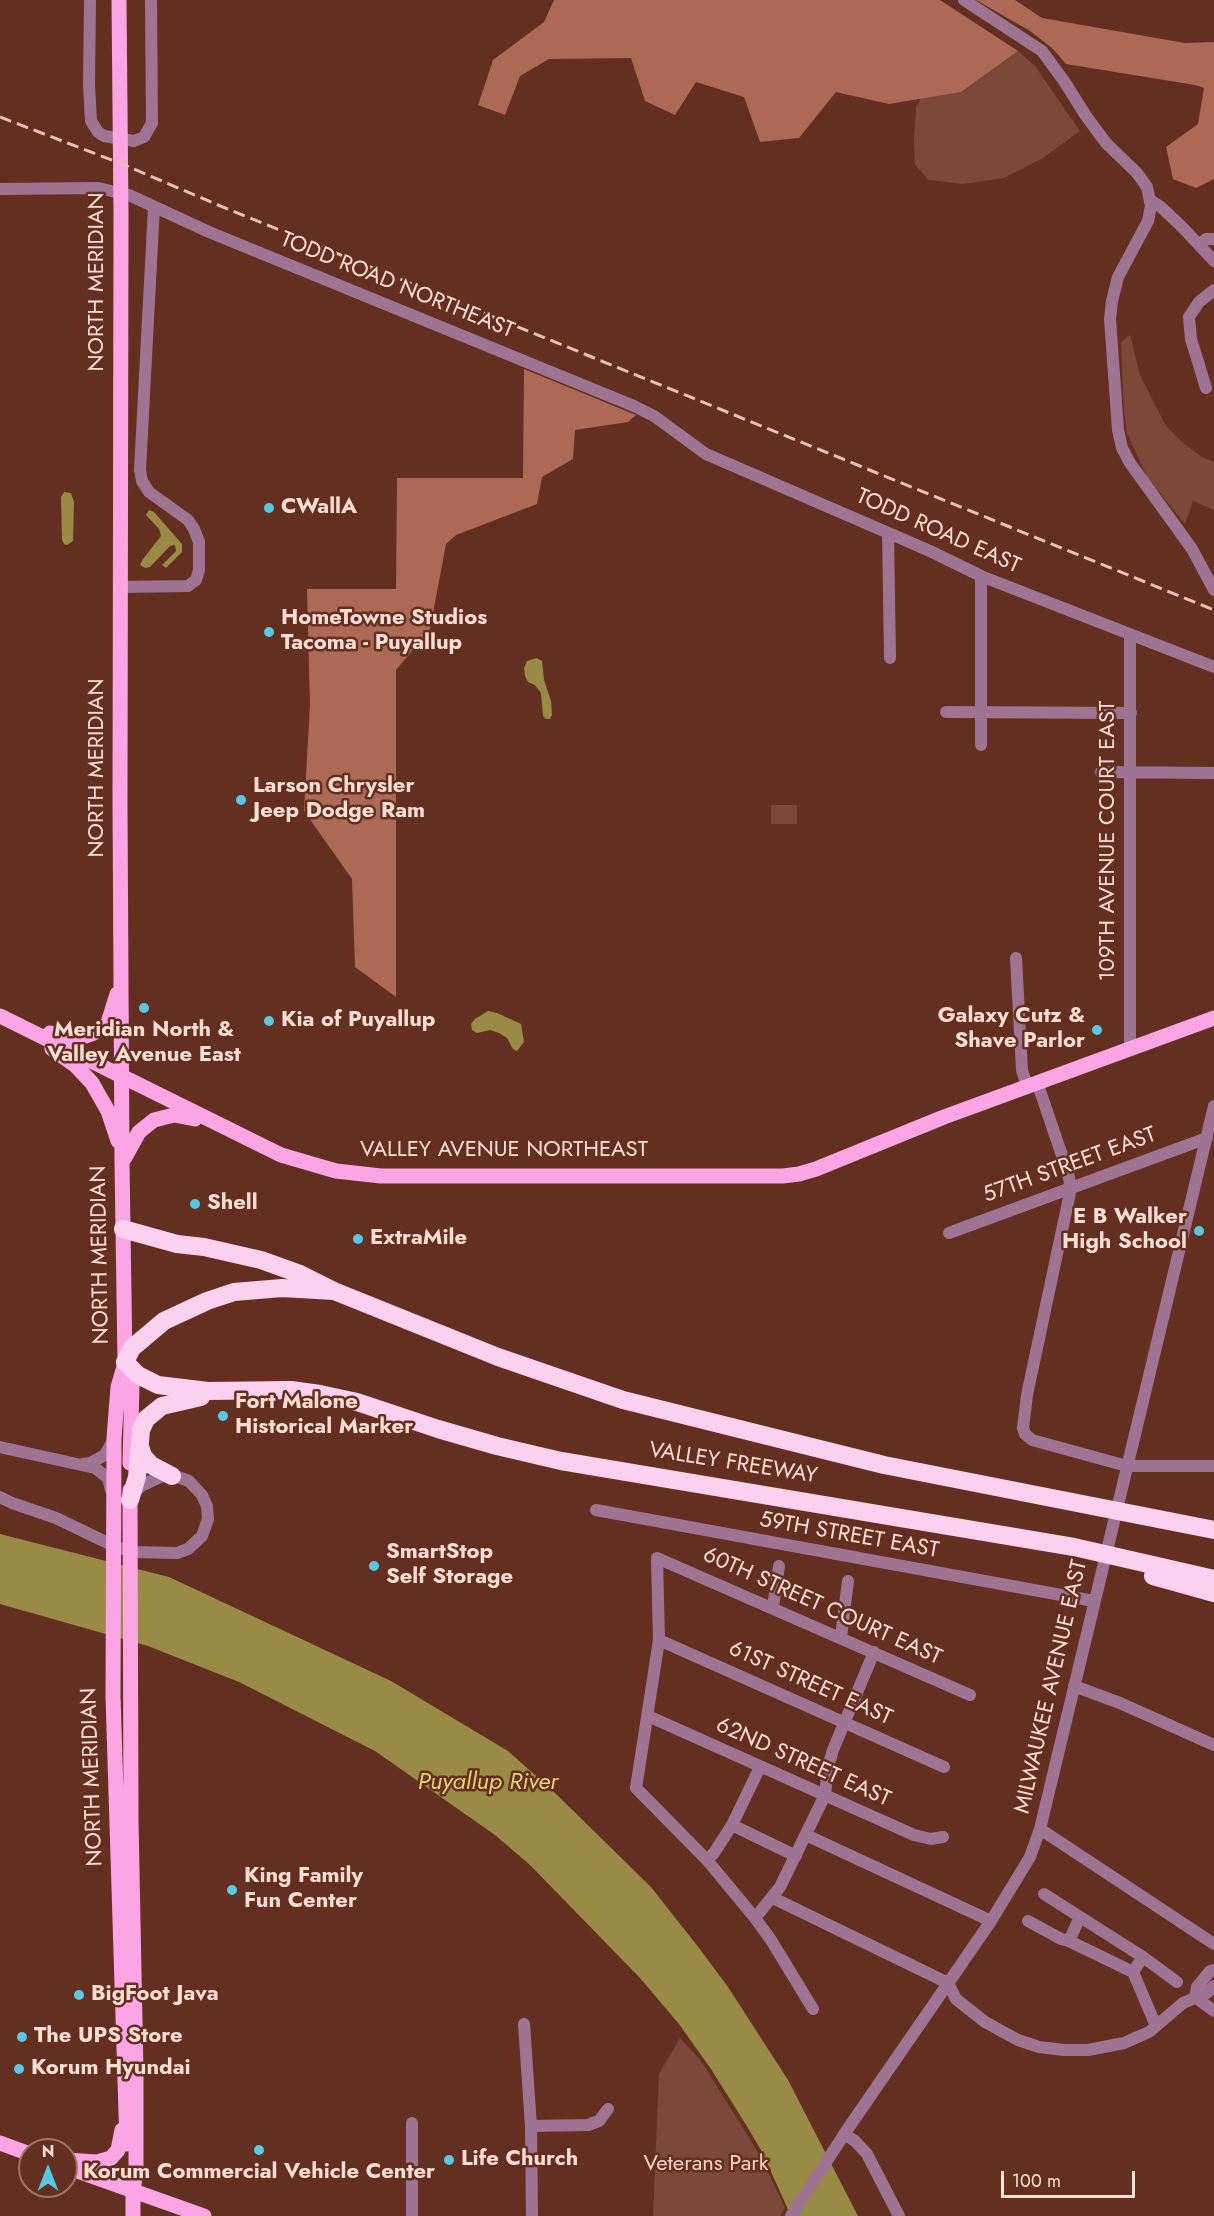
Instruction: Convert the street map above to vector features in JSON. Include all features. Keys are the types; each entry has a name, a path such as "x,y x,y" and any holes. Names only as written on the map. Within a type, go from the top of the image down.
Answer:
{"highway":[{"path":"123,1229 177,1244 204,1247 261,1260 300,1274 334,1292"},
{"path":"248,1390 208,1391 158,1385 138,1375 125,1362 132,1348 145,1335 164,1321 207,1301 234,1292 282,1288 334,1292"},
{"name":"VALLEY FREEWAY","path":"334,1292 556,1378 623,1400 884,1466 1214,1530"},
{"path":"121,1503 137,1477 141,1430 146,1419 162,1406 174,1402 248,1390"},
{"name":"VALLEY FREEWAY","path":"248,1390 291,1390 357,1402 448,1432 561,1461 992,1533 1131,1565"},
{"path":"140,1445 143,1456 151,1465 172,1476"},
{"path":"1131,1565 1214,1579"},
{"path":"1131,1565 1214,1593"}],"main road":[{"name":"NORTH MERIDIAN","path":"119,0 122,1162 125,1362 132,1385 121,1503 114,1728 125,2109 134,2216"},
{"path":"0,1015 53,1035 83,1037 94,1033 108,1023 122,974"},
{"path":"0,1015 21,1026 76,1066 92,1083 108,1111 117,1135 122,1162"},
{"name":"VALLEY AVENUE NORTHEAST","path":"21,1026 281,1155 327,1169 361,1175 783,1176 800,1174 831,1163 909,1130 1214,1018"},
{"path":"1191,1026 1208,1024 1214,1026"},
{"path":"122,1162 139,1132 154,1120 174,1115 213,1122"},
{"name":"NORTH MERIDIAN","path":"125,1362 118,1387 114,1438 121,1503 131,1745 136,2073 136,2170 133,2192"},
{"path":"78,2161 97,2162 111,2158 118,2150 125,2109"},
{"path":"0,2143 18,2150"},
{"path":"78,2171 204,2216"},
{"path":"134,2216 138,2208 145,2204 183,2207"}],"street":[{"path":"90,0 91,121 98,132 104,136 134,141 144,137 152,123 151,0"},
{"path":"964,0 1042,51 1106,143 1147,187 1150,213 1146,228 1118,277 1112,301 1111,339 1118,430 1122,448 1130,463 1192,549 1214,590"},
{"name":"TODD ROAD NORTHEAST","path":"0,189 98,188 123,194 218,236 654,416"},
{"path":"1150,200 1161,207 1201,244 1214,261"},
{"path":"121,587 188,586 196,580 199,570 199,542 194,529 188,520 149,492 142,481 140,471 154,207"},
{"path":"1201,244 1206,239 1214,239"},
{"path":"1206,388 1191,339 1189,317 1194,308 1214,291"},
{"name":"TODD ROAD EAST","path":"654,416 706,454 981,576 1214,667"},
{"path":"888,533 890,658"},
{"path":"981,576 981,745"},
{"name":"109TH AVENUE COURT EAST","path":"1130,634 1130,1048"},
{"path":"946,712 1131,714"},
{"path":"1101,772 1214,772"},
{"path":"1016,958 1022,1070 1032,1084 1068,1173 1071,1188 1023,1415 1025,1434 1032,1440 1052,1447 1127,1466 1214,1466"},
{"name":"MILWAUKEE AVENUE EAST","path":"791,2216 991,1921 1027,1864 1040,1829 1214,1106"},
{"name":"57TH STREET EAST","path":"949,1233 1207,1138"},
{"path":"72,1463 90,1463 99,1459 110,1449 114,1438"},
{"path":"0,1447 95,1468 103,1473 121,1503 155,1477 172,1476 184,1479 195,1485 202,1495 208,1513 207,1525 198,1541 183,1552 149,1554 116,1547 56,1518 0,1497"},
{"name":"59TH STREET EAST","path":"596,1510 1094,1601"},
{"name":"60TH STREET COURT EAST","path":"659,1640 657,1558 970,1695"},
{"path":"773,1607 779,1566"},
{"path":"841,1637 848,1581"},
{"path":"659,1640 636,1788 706,1860 755,1918 813,2009"},
{"name":"61ST STREET EAST","path":"659,1640 944,1767"},
{"path":"755,1918 773,1898 825,1796 828,1767 844,1721 874,1652"},
{"path":"1074,1686 1120,1703 1214,1745"},
{"name":"62ND STREET EAST","path":"648,1716 914,1835 931,1839 943,1837"},
{"path":"706,1860 714,1853 732,1825 760,1767"},
{"path":"732,1825 796,1856"},
{"path":"1040,1829 1214,1944"},
{"path":"807,1835 991,1921"},
{"path":"1044,1894 1178,1982"},
{"path":"773,1898 948,1983 956,1999 986,2022 1028,2044 1064,2050 1088,2050 1125,2043 1156,2026 1183,2002 1207,1993 1214,1986"},
{"path":"1069,1941 1080,1917"},
{"path":"1028,1921 1133,1972 1156,2026"},
{"path":"1133,1972 1143,1958"},
{"path":"1195,1997 1197,1987 1210,1971 1214,1970"},
{"path":"1195,1997 1214,2011"},
{"path":"524,2024 531,2126 532,2216"},
{"path":"531,2126 588,2125 598,2121 608,2109"},
{"path":"412,2123 412,2216"},
{"path":"842,2138 867,2154 898,2216"}],"green space":[{"path":"1018,51 1035,66 1080,131 1043,158 1004,178 963,184 929,180 915,165 916,107 921,98 961,92"},
{"path":"1130,335 1140,375 1166,426 1202,457 1214,462 1214,510 1193,501 1185,524 1147,477 1127,433 1121,342"},
{"path":"771,805 797,805 797,824 771,824"},
{"name":"Veterans Park","path":"680,2038 701,2061 761,2157 785,2208 780,2216 653,2216 659,2074"}],"shaded area":[{"path":"554,0 940,0 1018,51 961,92 889,104 836,92 799,138 760,142 744,97 696,82 675,115 645,101 631,58 549,59 520,76 505,115 478,105 493,60 544,22"},
{"path":"976,0 1015,0 1042,18 1185,43 1214,42 1214,179 1196,188 1173,179 1166,147 1198,124 1204,88 1066,64 1052,48 1030,31"},
{"path":"524,369 636,415 628,422 575,430 573,459 542,477 537,504 456,535 446,544 430,629 396,670 396,997 355,967 352,879 304,811 310,705 307,589 396,589 397,478 523,478"}],"water":[{"path":"64,492 71,493 74,502 73,541 67,545 62,540 61,497"},
{"path":"149,510 154,512 182,544 182,552 166,568 162,565 176,551 175,545 170,546 150,567 145,568 140,565 161,536 159,529 146,515"},
{"path":"537,658 542,661 544,680 551,701 550,719 543,716 541,693 535,685 528,682 525,676 524,668 527,661"},
{"path":"488,1011 521,1024 524,1042 517,1051 513,1049 507,1038 499,1033 490,1030 477,1033 472,1030 471,1024 475,1019"},
{"name":"Puyallup River","path":"0,1534 169,1577 391,1681 508,1751 554,1792 651,1887 699,1948 728,1987 788,2080 858,2216 791,2216 762,2152 748,2128 679,2024 640,1978 530,1865 495,1835 375,1751 239,1682 148,1646 0,1604"}],"railway":[{"path":"0,117 122,164 1214,610"}],"place":[{"name":"CWallA","path":"269,508"},
{"name":"HomeTowne Studios Tacoma - Puyallup","path":"269,632"},
{"name":"Larson Chrysler Jeep Dodge Ram","path":"241,800"},
{"name":"Meridian North & Valley Avenue East","path":"144,1008"},
{"name":"Kia of Puyallup","path":"269,1021"},
{"name":"Galaxy Cutz & Shave Parlor","path":"1097,1030"},
{"name":"Shell","path":"195,1204"},
{"name":"E B Walker High School","path":"1199,1231"},
{"name":"ExtraMile","path":"358,1239"},
{"name":"Fort Malone Historical Marker","path":"223,1416"},
{"name":"SmartStop Self Storage","path":"374,1566"},
{"name":"King Family Fun Center","path":"232,1890"},
{"name":"BigFoot Java","path":"79,1995"},
{"name":"The UPS Store","path":"22,2037"},
{"name":"Korum Hyundai","path":"19,2069"},
{"name":"Korum Commercial Vehicle Center","path":"259,2150"},
{"name":"Life Church","path":"449,2160"}]}
